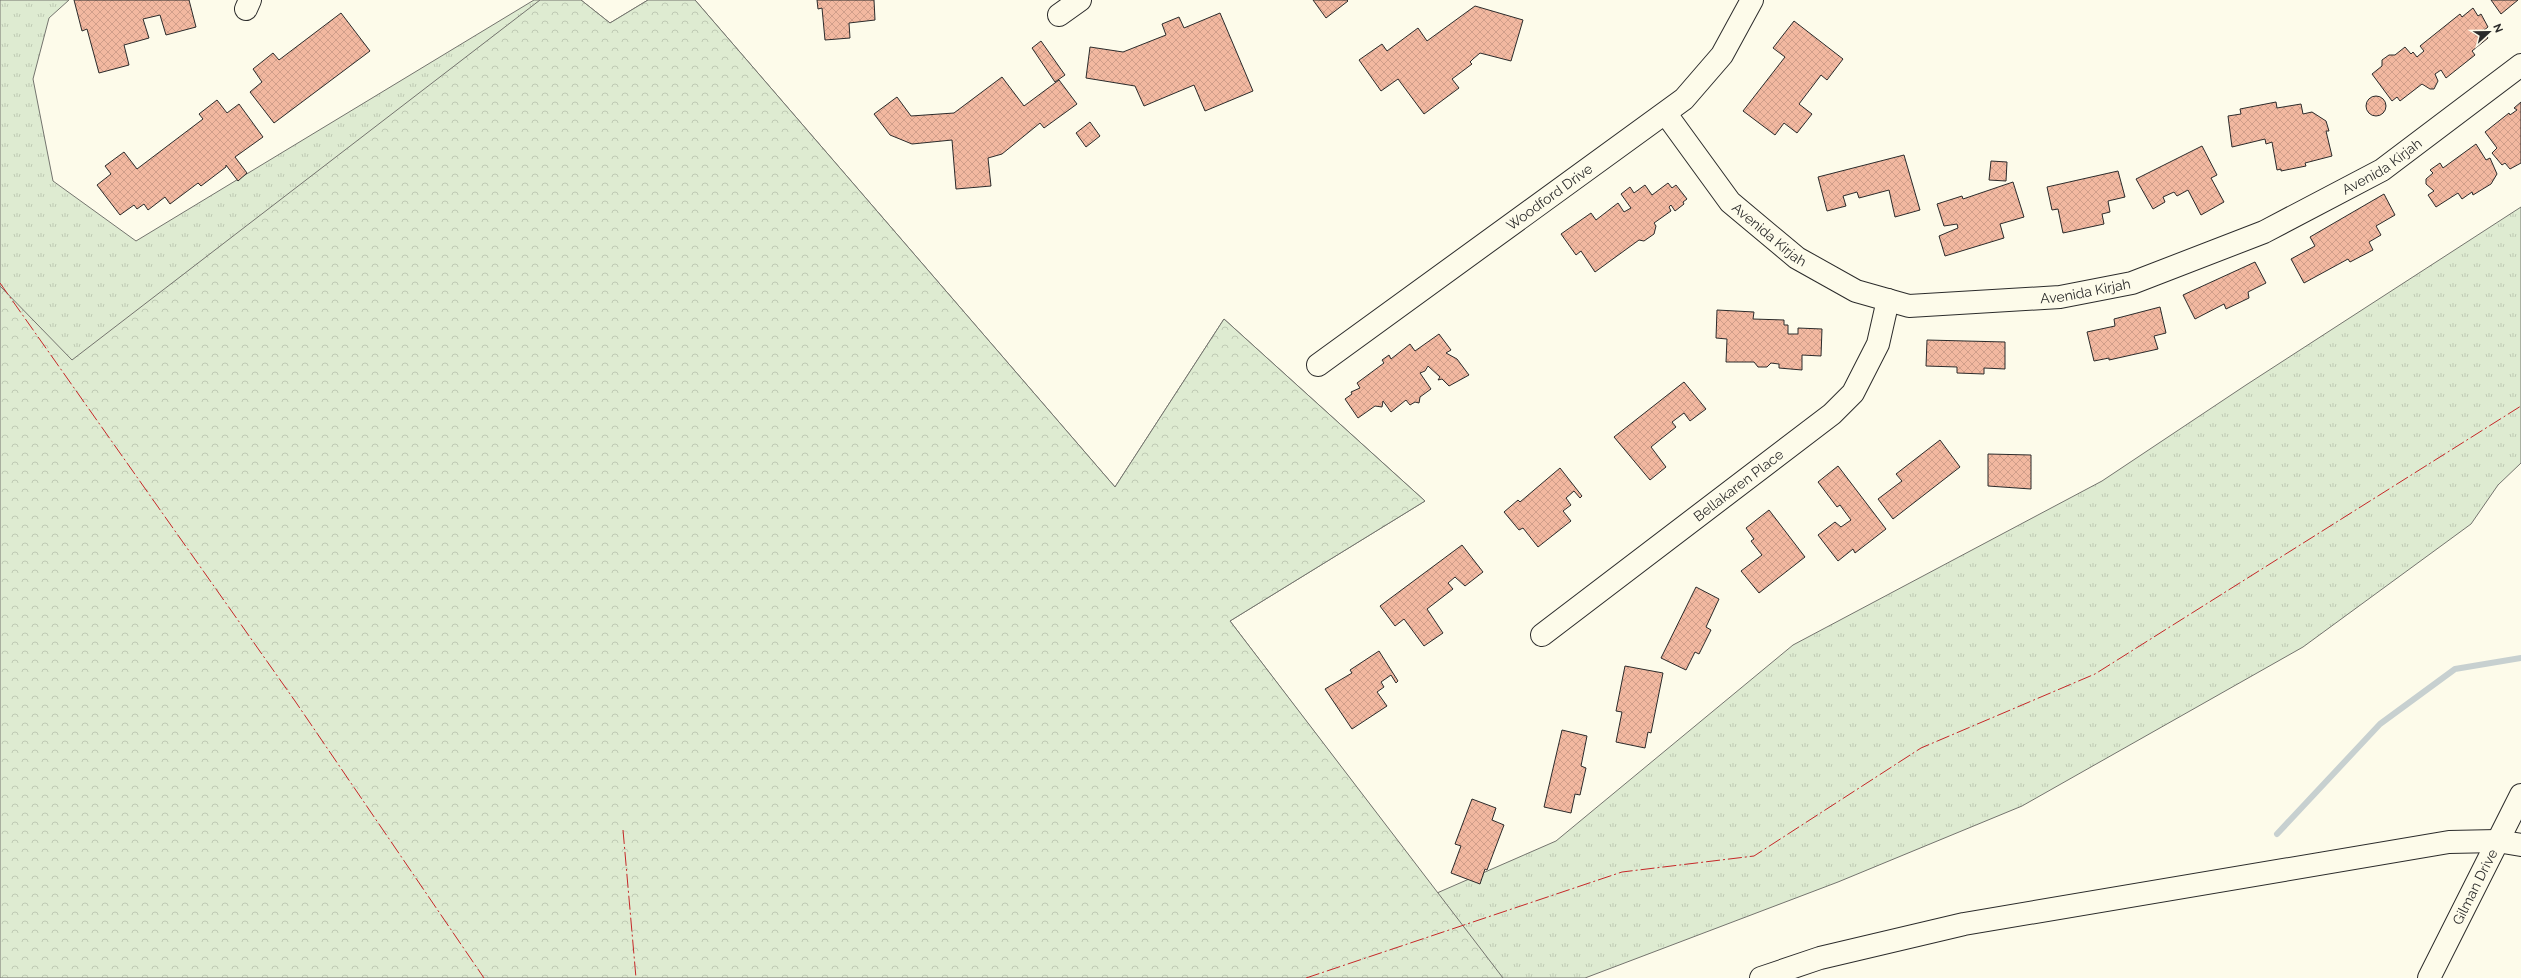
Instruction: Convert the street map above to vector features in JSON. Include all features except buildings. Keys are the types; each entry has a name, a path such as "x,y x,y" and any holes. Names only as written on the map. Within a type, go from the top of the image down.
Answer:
{"main road":[{"path":"1059,15 1080,0"},
{"name":"Woodford Drive","path":"1318,365 1684,100 1722,55 1752,0"},
{"name":"Avenida Kirjah","path":"1666,114 1730,202 1797,258 1856,291 1910,306 2060,297 2132,283 2264,232 2382,170 2521,65"},
{"name":"Bellakaren Place","path":"1542,635 1832,414 1853,393 1878,344 1888,300"},
{"name":"Gilman Drive","path":"2429,978 2521,795"},
{"path":"1761,978 1820,958 1964,924 2449,842 2497,841 2521,845"}],"green space":[{"path":"0,0 69,0 49,18 33,79 53,181 136,241 534,0 581,0 610,23 648,0 695,0 1115,487 1224,319 1425,501 1230,621 1437,893 1556,841 1793,645 2102,481 2246,385 2521,207 2521,463 2498,485 2471,524 2303,647 2022,806 1838,882 1585,978 0,978"},
{"path":"540,0 581,0 610,23 648,0 695,0 1115,487 1224,319 1425,501 1230,621 1503,978 0,978 0,286 72,360"}],"waterway":[{"path":"2277,834 2380,724 2455,669 2521,658"}],"power":[{"path":"0,283 295,701 484,978"},
{"path":"1306,978 1622,872 1754,856 1921,748 2095,674 2521,406"},
{"path":"623,830 636,978"}]}
